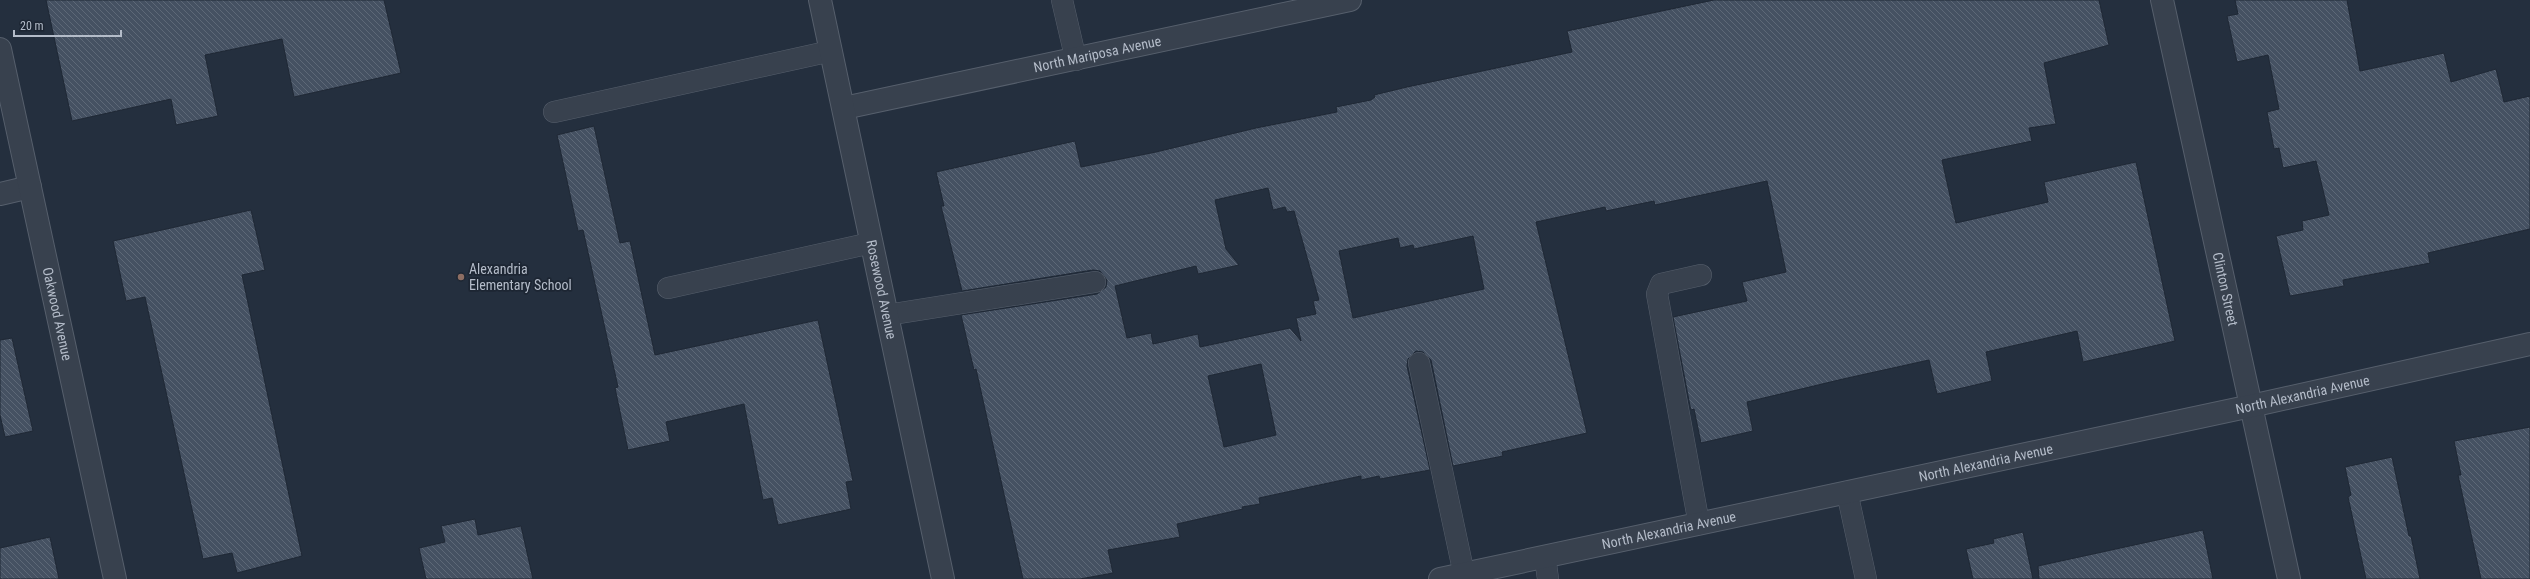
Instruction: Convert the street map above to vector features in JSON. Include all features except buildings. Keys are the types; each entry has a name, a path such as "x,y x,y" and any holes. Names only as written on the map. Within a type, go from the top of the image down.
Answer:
{"street":[{"name":"Rosewood Avenue","path":"820,0 944,579"},
{"name":"North Mariposa Avenue","path":"844,108 1076,60 1350,0"},
{"name":"Clinton Street","path":"2162,0 2289,579"},
{"name":"Oakwood Avenue","path":"0,49 115,579"},
{"path":"0,194 30,187"},
{"name":"North Alexandria Avenue","path":"1440,579 2251,406 2530,344"}],"lane":[{"path":"1062,0 1076,60"},
{"path":"554,112 831,51"},
{"path":"668,288 871,243"},
{"path":"1699,524 1657,294 1661,284 1701,275"},
{"path":"887,315 1095,282"},
{"path":"1419,363 1464,574"},
{"path":"1847,492 1866,579"},
{"path":"1545,557 1548,579"}],"place":[{"name":"Alexandria Elementary School","path":"461,277"}]}
